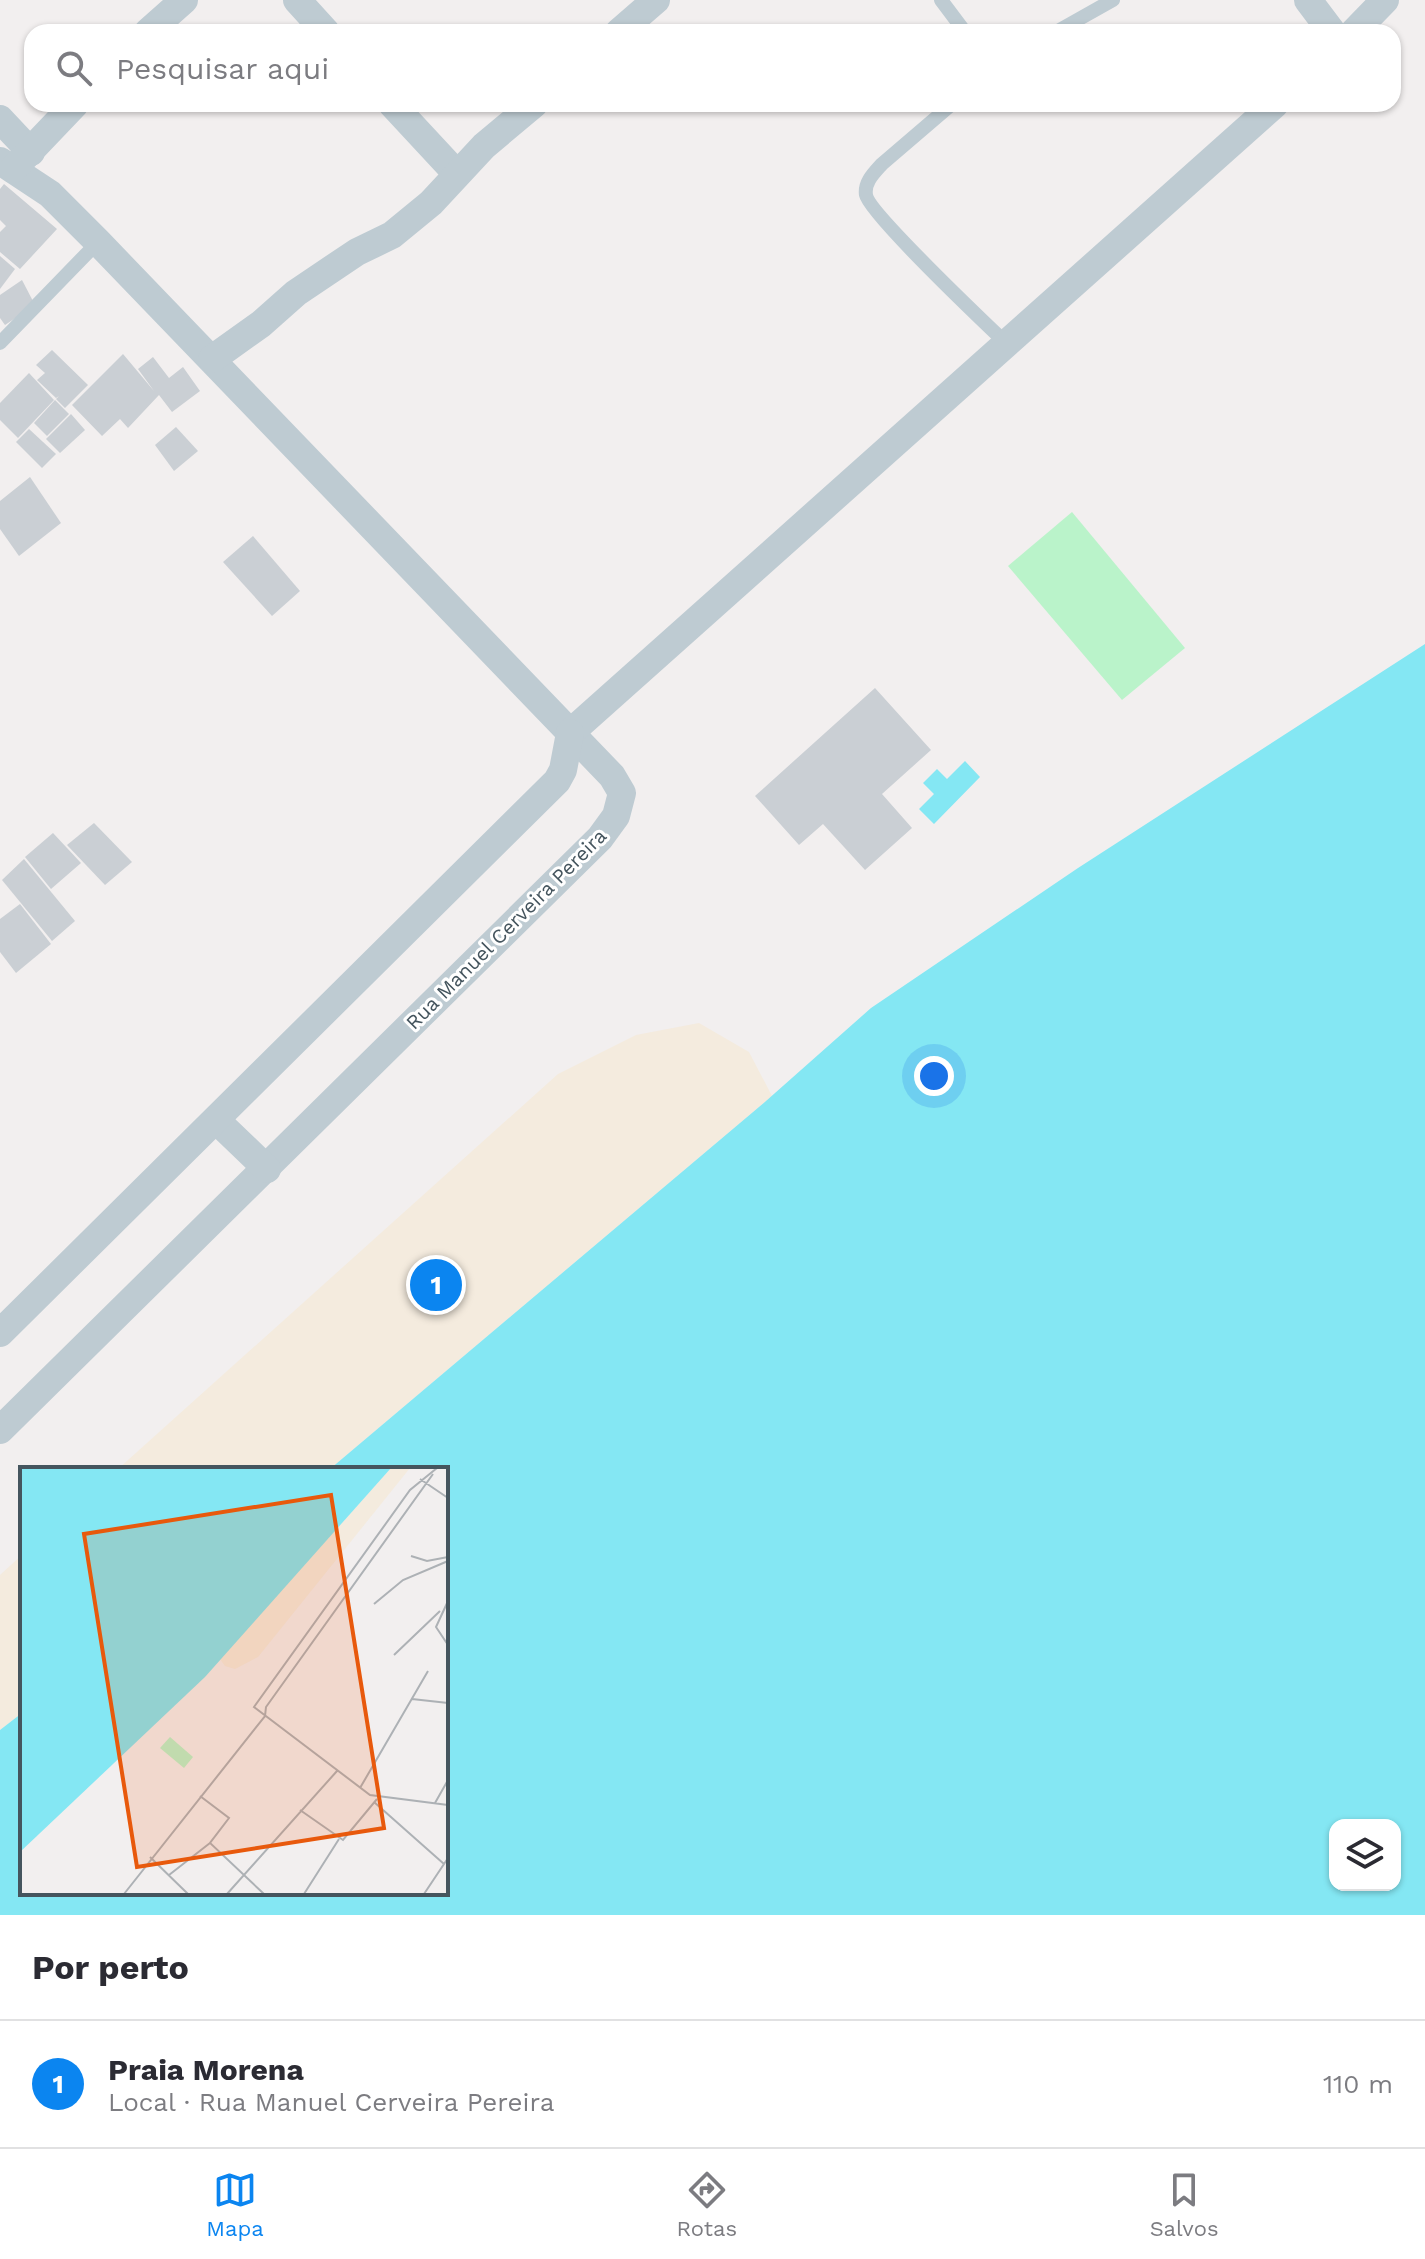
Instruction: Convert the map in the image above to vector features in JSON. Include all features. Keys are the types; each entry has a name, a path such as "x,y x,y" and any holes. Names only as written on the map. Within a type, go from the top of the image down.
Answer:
{"street":[{"path":"157,24 184,0"},
{"path":"297,0 319,24"},
{"path":"628,24 656,0"},
{"path":"1308,0 1326,24"},
{"path":"1362,24 1385,0"},
{"path":"15,161 67,112"},
{"path":"399,112 457,174"},
{"path":"212,359 261,324 296,293 357,252 392,235 431,203 457,174 525,112"},
{"path":"0,1333 557,781 563,770 570,733 1266,112"},
{"path":"0,119 15,161 212,359 570,733"},
{"name":"Rua Manuel Cerveira Pereira","path":"0,1430 589,849 616,816 622,793 612,776 570,733"},
{"path":"216,1120 267,1169"}],"lane":[{"path":"941,0 959,24"},
{"path":"1070,24 1113,0"},
{"path":"943,112 872,174 865,193 868,203 892,230 1007,344"},
{"path":"0,343 98,242"}],"green space":[{"path":"1072,512 1185,648 1122,700 1008,566"}],"sand":[{"path":"699,1023 749,1052 772,1096 332,1467 120,1467 558,1074 636,1035"},
{"path":"20,1557 20,1715 0,1730 0,1575"}],"water":[{"path":"1425,644 1425,1915 0,1915 0,1730 20,1715 20,1895 448,1895 448,1467 332,1467 766,1101 871,1008 1078,868"},
{"path":"965,761 980,777 934,824 919,809 934,794 923,783 937,769 947,779"}],"building":[{"path":"4,184 57,229 20,269 0,252 0,232 6,226 0,220 0,189"},
{"path":"0,256 15,269 0,289"},
{"path":"22,280 35,305 5,325 0,318 0,295"},
{"path":"52,350 88,385 65,408 56,399 59,396 56,398 37,380 45,373 36,365"},
{"path":"123,354 154,391 138,369 153,357 169,378 183,367 200,391 172,412 159,395 128,428 120,419 102,436 72,405"},
{"path":"29,373 54,400 18,438 0,420 0,403"},
{"path":"55,400 69,414 47,436 34,423"},
{"path":"71,414 85,430 60,453 46,439"},
{"path":"176,427 198,451 174,471 155,445"},
{"path":"29,429 56,454 42,468 16,442"},
{"path":"30,477 61,523 19,556 0,529 0,501"},
{"path":"253,536 300,591 272,616 223,562"},
{"path":"875,688 931,750 882,794 912,828 865,870 823,824 799,845 755,796"},
{"path":"94,823 132,862 105,885 67,845"},
{"path":"53,833 81,863 51,889 25,857"},
{"path":"24,859 75,921 52,941 2,880"},
{"path":"20,904 51,944 16,973 0,952 0,919"}],"place":[{"name":"Praia Morena","path":"436,1285"}]}
